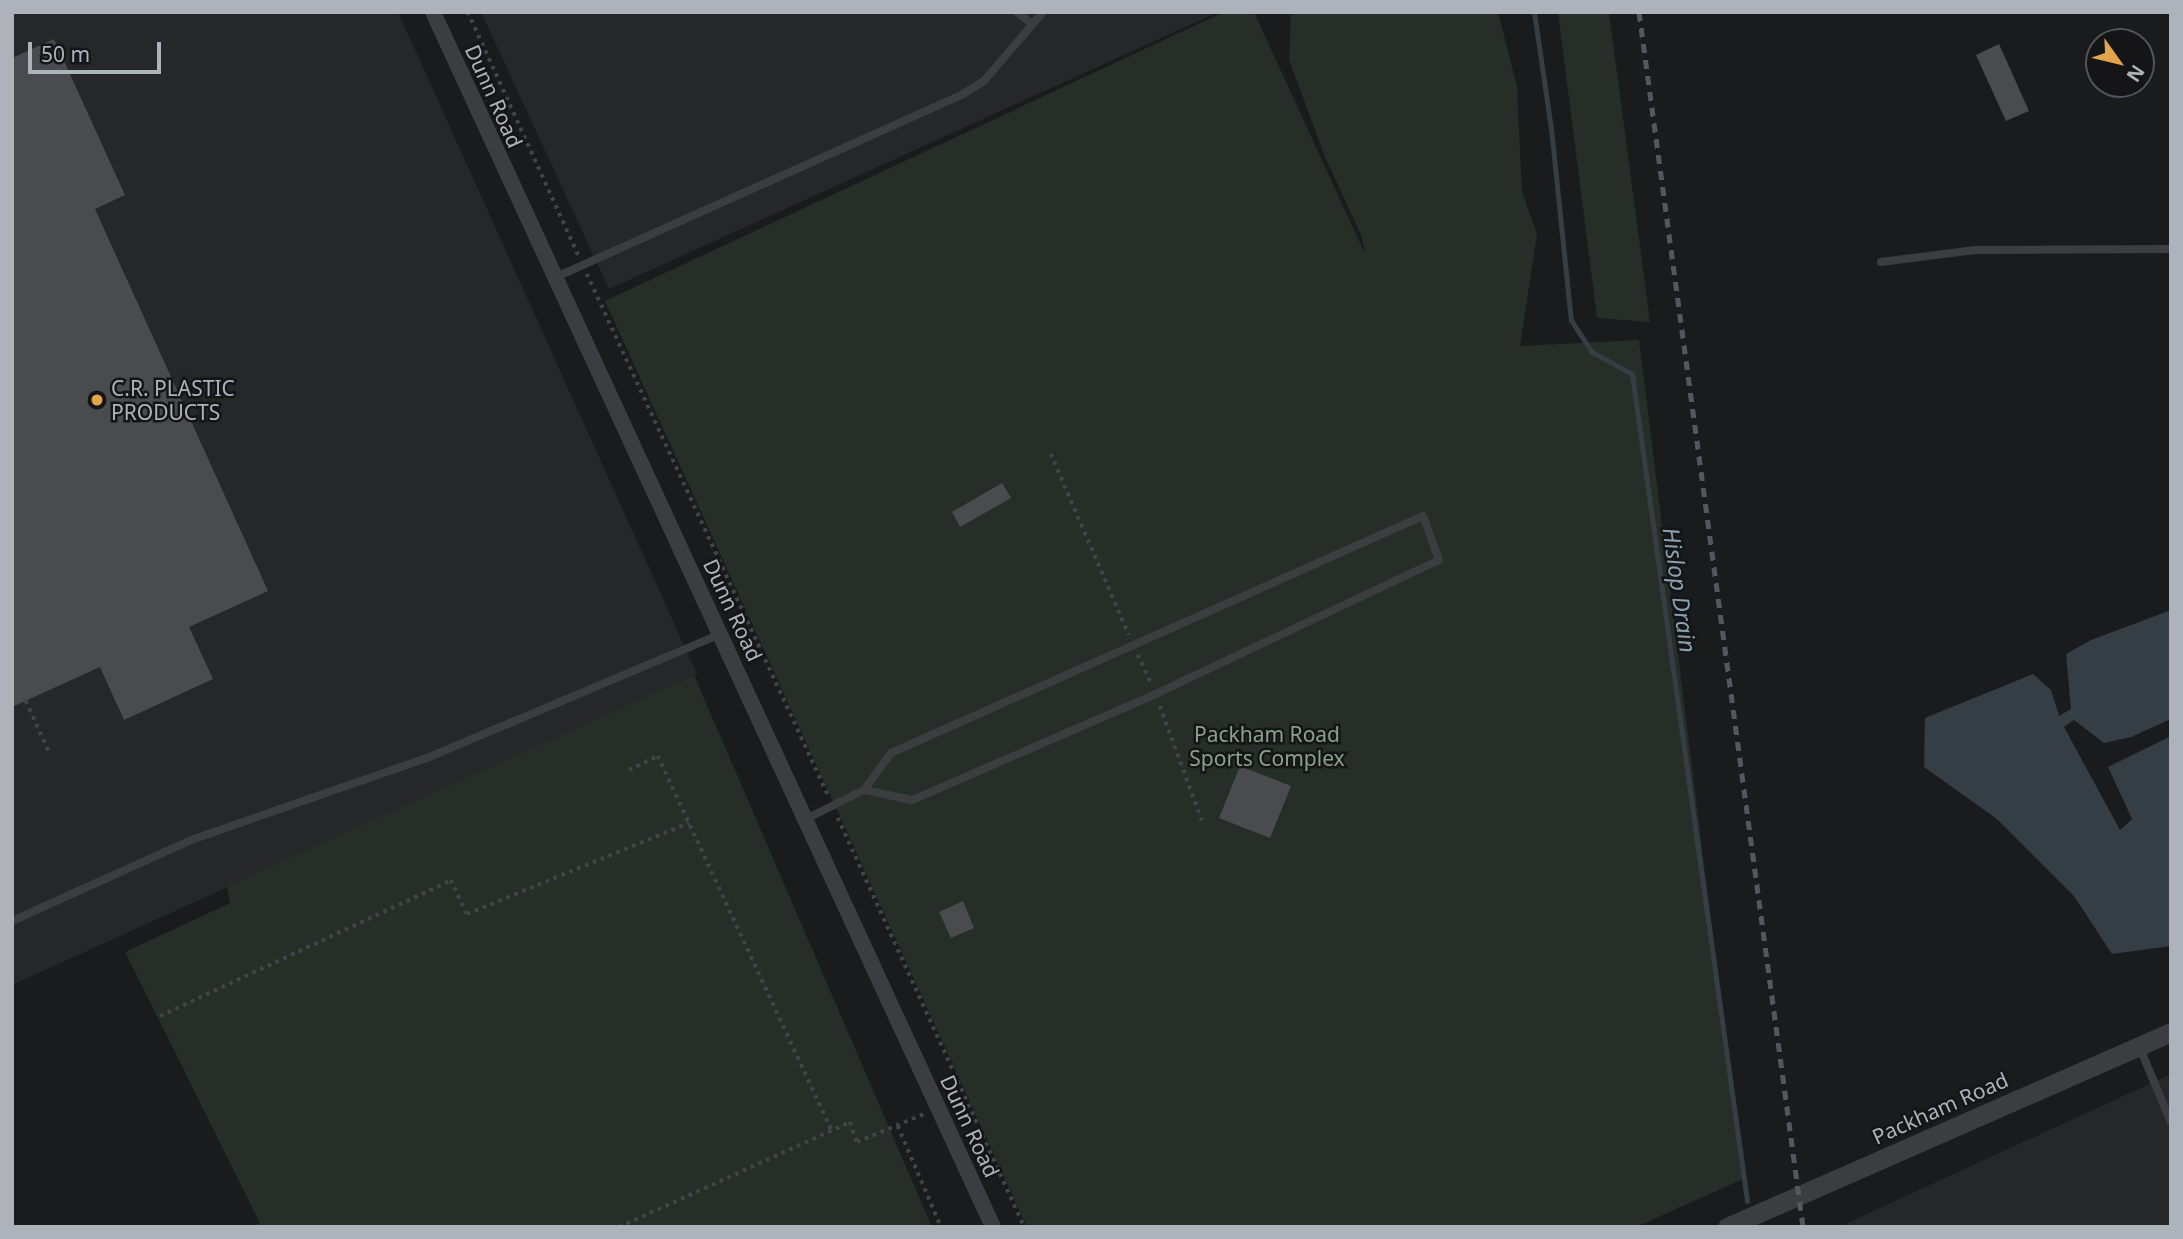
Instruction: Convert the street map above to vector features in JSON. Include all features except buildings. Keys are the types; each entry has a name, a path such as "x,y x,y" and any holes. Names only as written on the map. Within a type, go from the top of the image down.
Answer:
{"street":[{"name":"Dunn Road","path":"433,12 993,1227"},
{"name":"Packham Road","path":"1727,1227 2171,1032"}],"lane":[{"path":"1017,12 1032,24"},
{"path":"554,278 963,94 984,81 1043,12"},
{"path":"1881,262 1975,250 2171,249"},
{"path":"806,819 864,790 891,753 1423,516 1439,560 1156,694 912,800 864,790"},
{"path":"12,921 194,839 427,758 720,634"},
{"path":"2139,1046 2171,1122"}],"path":[{"path":"468,12 580,260"},
{"path":"585,270 1024,1227"},
{"path":"26,701 50,754"},
{"path":"629,770 659,756 832,1131"},
{"path":"160,1016 451,880 467,914 689,823"},
{"path":"619,1227 850,1122 857,1142 938,1108"},
{"path":"897,1125 942,1227"}],"shaded area":[{"path":"12,12 398,12 697,674 12,985"},
{"path":"481,12 1218,12 609,289"},
{"path":"2171,610 2171,719 2131,737 2104,743 2074,720 2064,727 2120,830 2132,819 2108,767 2171,736 2171,946 2112,954 2074,896 1997,819 1924,767 1925,718 2033,674 2051,690 2059,716 2071,709 2066,654 2091,640"},
{"path":"2171,1074 2171,1227 1838,1227 1843,1225"}],"green space":[{"name":"Packham Road Sports Complex","path":"1224,12 1254,12 1365,254 1362,237 1325,157 1289,60 1291,12 1498,12 1517,86 1522,192 1537,234 1520,346 1639,340 1743,1179 1636,1227 1027,1227 605,301"},
{"path":"1558,12 1609,12 1650,322 1597,318"},
{"path":"694,675 932,1227 252,1227 260,1223 125,952 230,903 227,886"}],"waterway":[{"name":"Hislop Drain","path":"1534,12 1551,128 1571,320 1592,352 1632,374 1747,1201"}],"railway":[{"path":"1639,12 1803,1227"}],"place":[{"name":"C.R. PLASTIC PRODUCTS","path":"97,400"}]}
